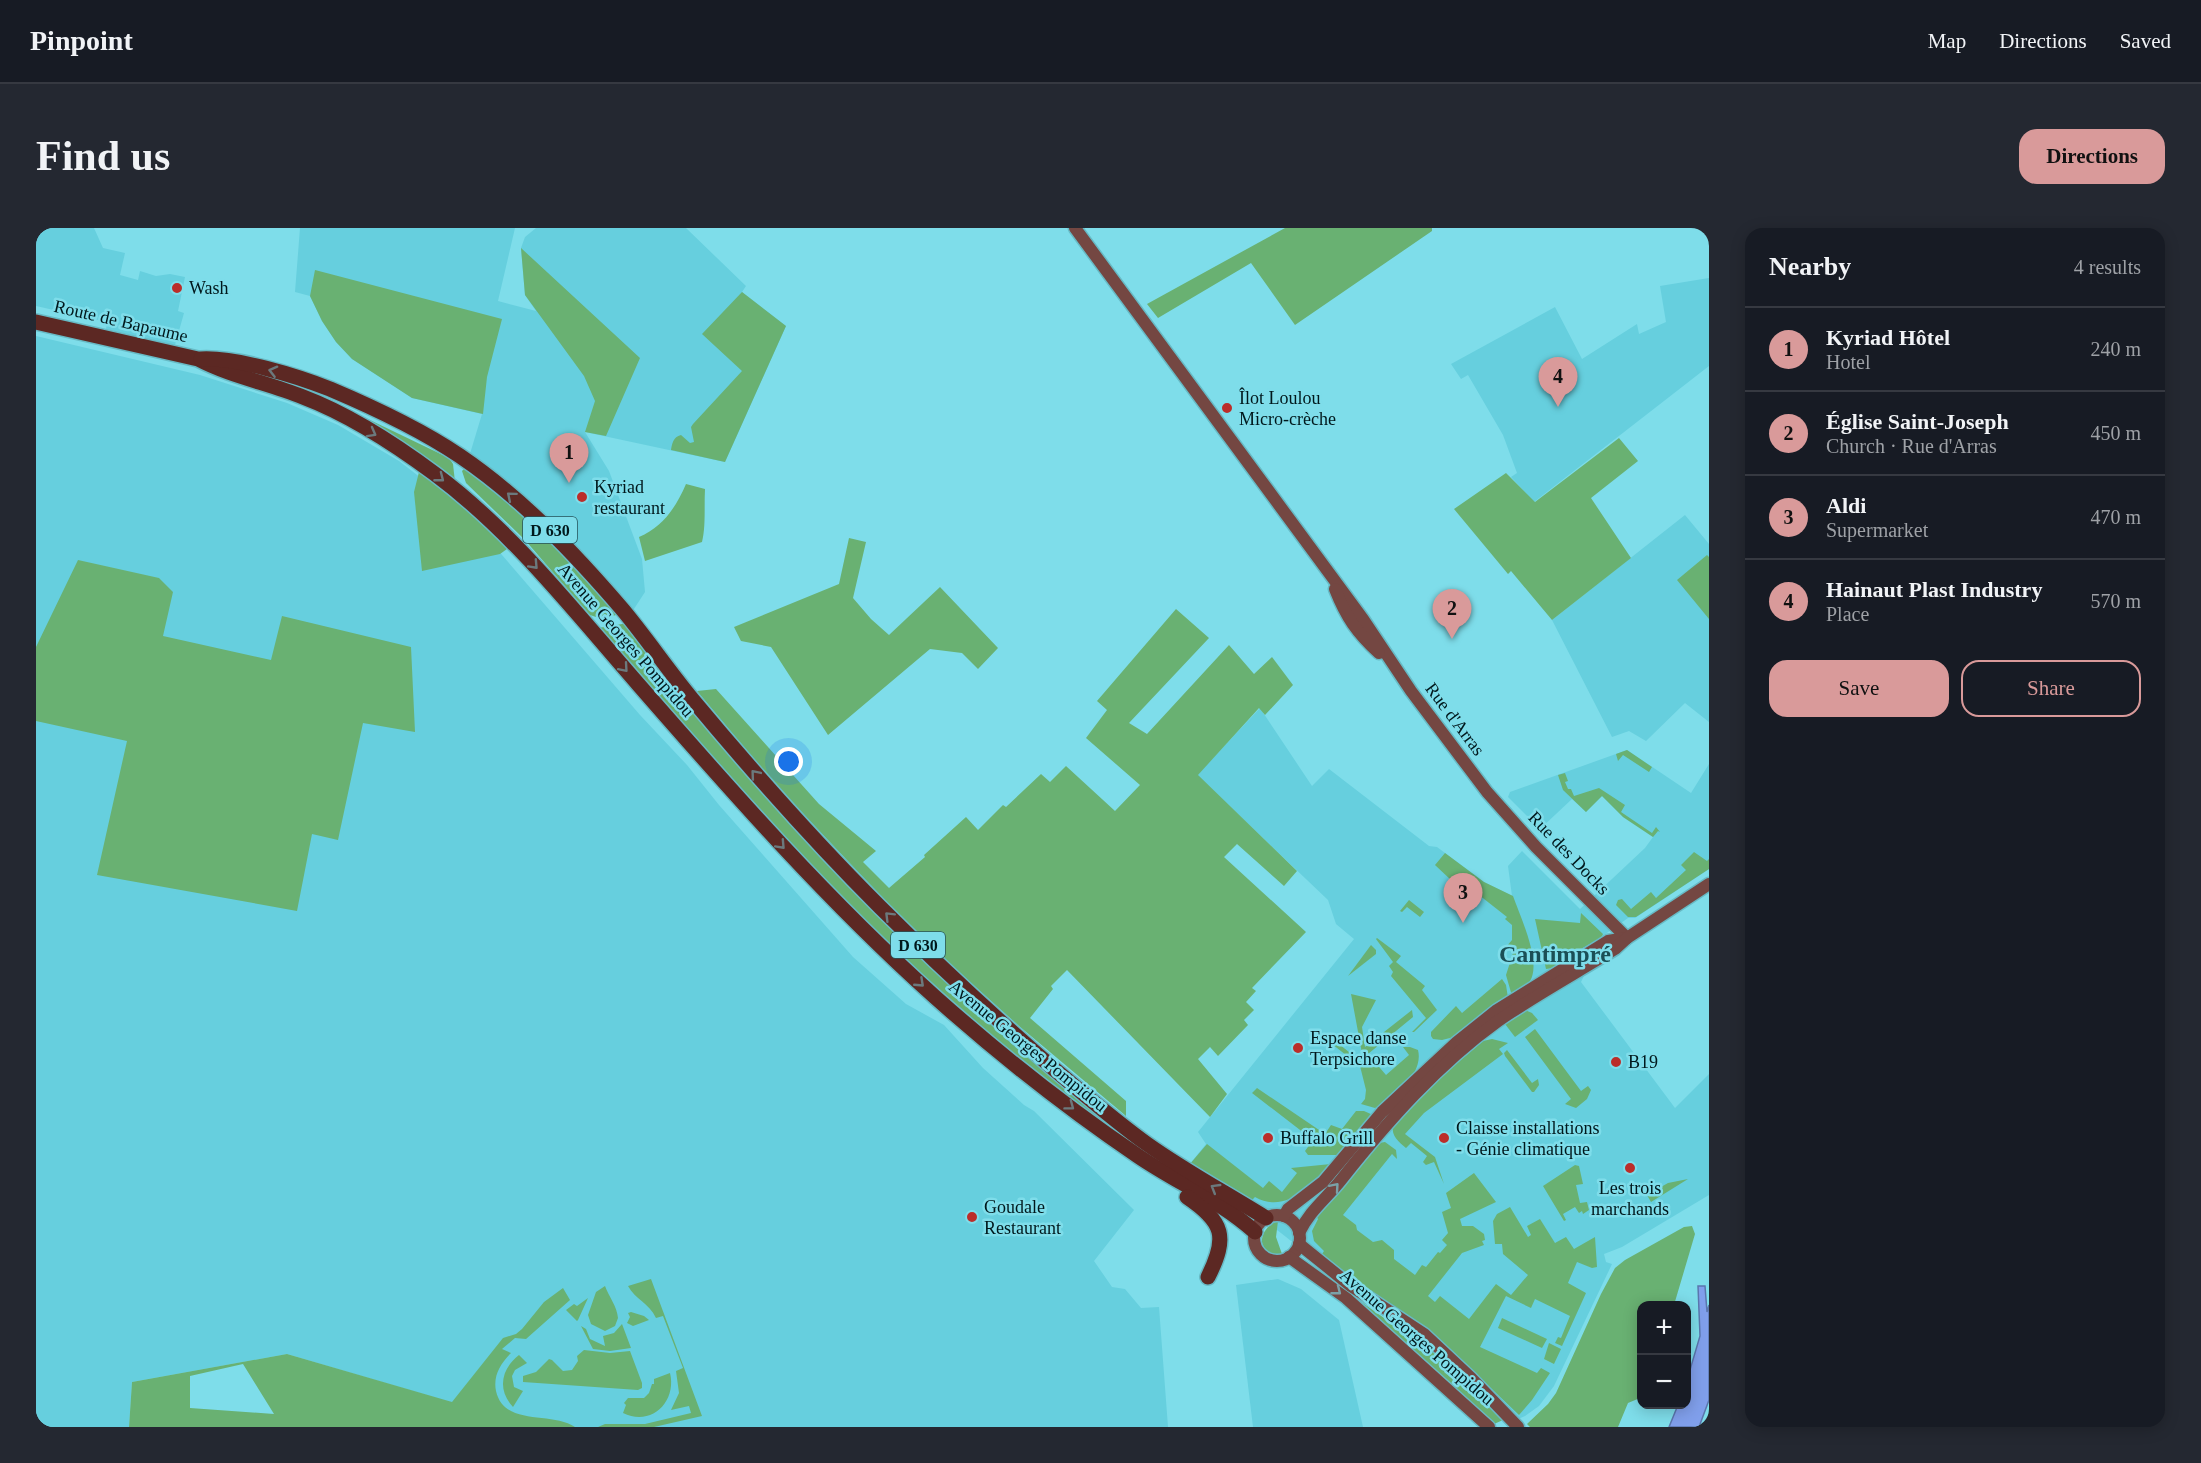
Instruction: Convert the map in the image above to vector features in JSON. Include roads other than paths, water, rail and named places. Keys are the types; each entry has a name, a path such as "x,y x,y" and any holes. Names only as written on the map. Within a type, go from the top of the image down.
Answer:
{"main road":[{"name":"Rue d'Arras","path":"1075,228 1331,577 1345,613 1362,637 1394,668 1487,792"},
{"name":"Route de Bapaume","path":"36,322 198,359"},
{"name":"Avenue Georges Pompidou","path":"198,359 218,358 313,382 370,406 439,442 479,470 553,533 626,613 680,685 766,786 836,863 956,983 1073,1085 1142,1140 1198,1178 1266,1218"},
{"name":"Avenue Georges Pompidou","path":"198,359 214,368 263,382 323,406 393,444 439,477 518,548 769,832 858,927 998,1051 1093,1124 1142,1158 1223,1208 1255,1232"},
{"path":"323,406 343,405 402,432 439,442"},
{"name":"Rue des Docks","path":"1487,792 1536,848 1627,938"},
{"path":"1299,1238 1294,1222 1284,1216 1275,1215 1266,1218 1258,1224 1255,1232 1256,1247 1264,1257 1277,1261 1289,1257 1295,1251 1315,1206 1330,1193 1379,1134 1442,1069 1498,1022 1614,949 1709,884"},
{"path":"1284,1216 1288,1209 1323,1182 1396,1099 1486,1018 1608,941 1627,938"},
{"path":"1093,1124 1110,1143 1200,1206 1212,1217 1218,1230 1220,1246 1208,1277"},
{"name":"Avenue Georges Pompidou","path":"1299,1238 1357,1291 1424,1334 1518,1427"},
{"name":"Avenue Georges Pompidou","path":"1289,1257 1346,1298 1489,1427"}],"place":[{"name":"Wash","path":"177,288"},
{"name":"Hainaut Plast Industry","path":"1558,407"},
{"name":"Îlot Loulou Micro-crèche","path":"1227,408"},
{"name":"Kyriad Hôtel","path":"569,483"},
{"name":"Kyriad restaurant","path":"582,497"},
{"name":"Église Saint-Joseph","path":"1452,639"},
{"name":"Aldi","path":"1463,923"},
{"name":"Espace danse Terpsichore","path":"1298,1048"},
{"name":"B19","path":"1616,1062"},
{"name":"Buffalo Grill","path":"1268,1138"},
{"name":"Claisse installations - Génie climatique","path":"1444,1138"},
{"name":"Les trois marchands","path":"1630,1168"},
{"name":"Goudale Restaurant","path":"972,1217"}],"district":[{"name":"Cantimpré","path":"1555,954"}]}
